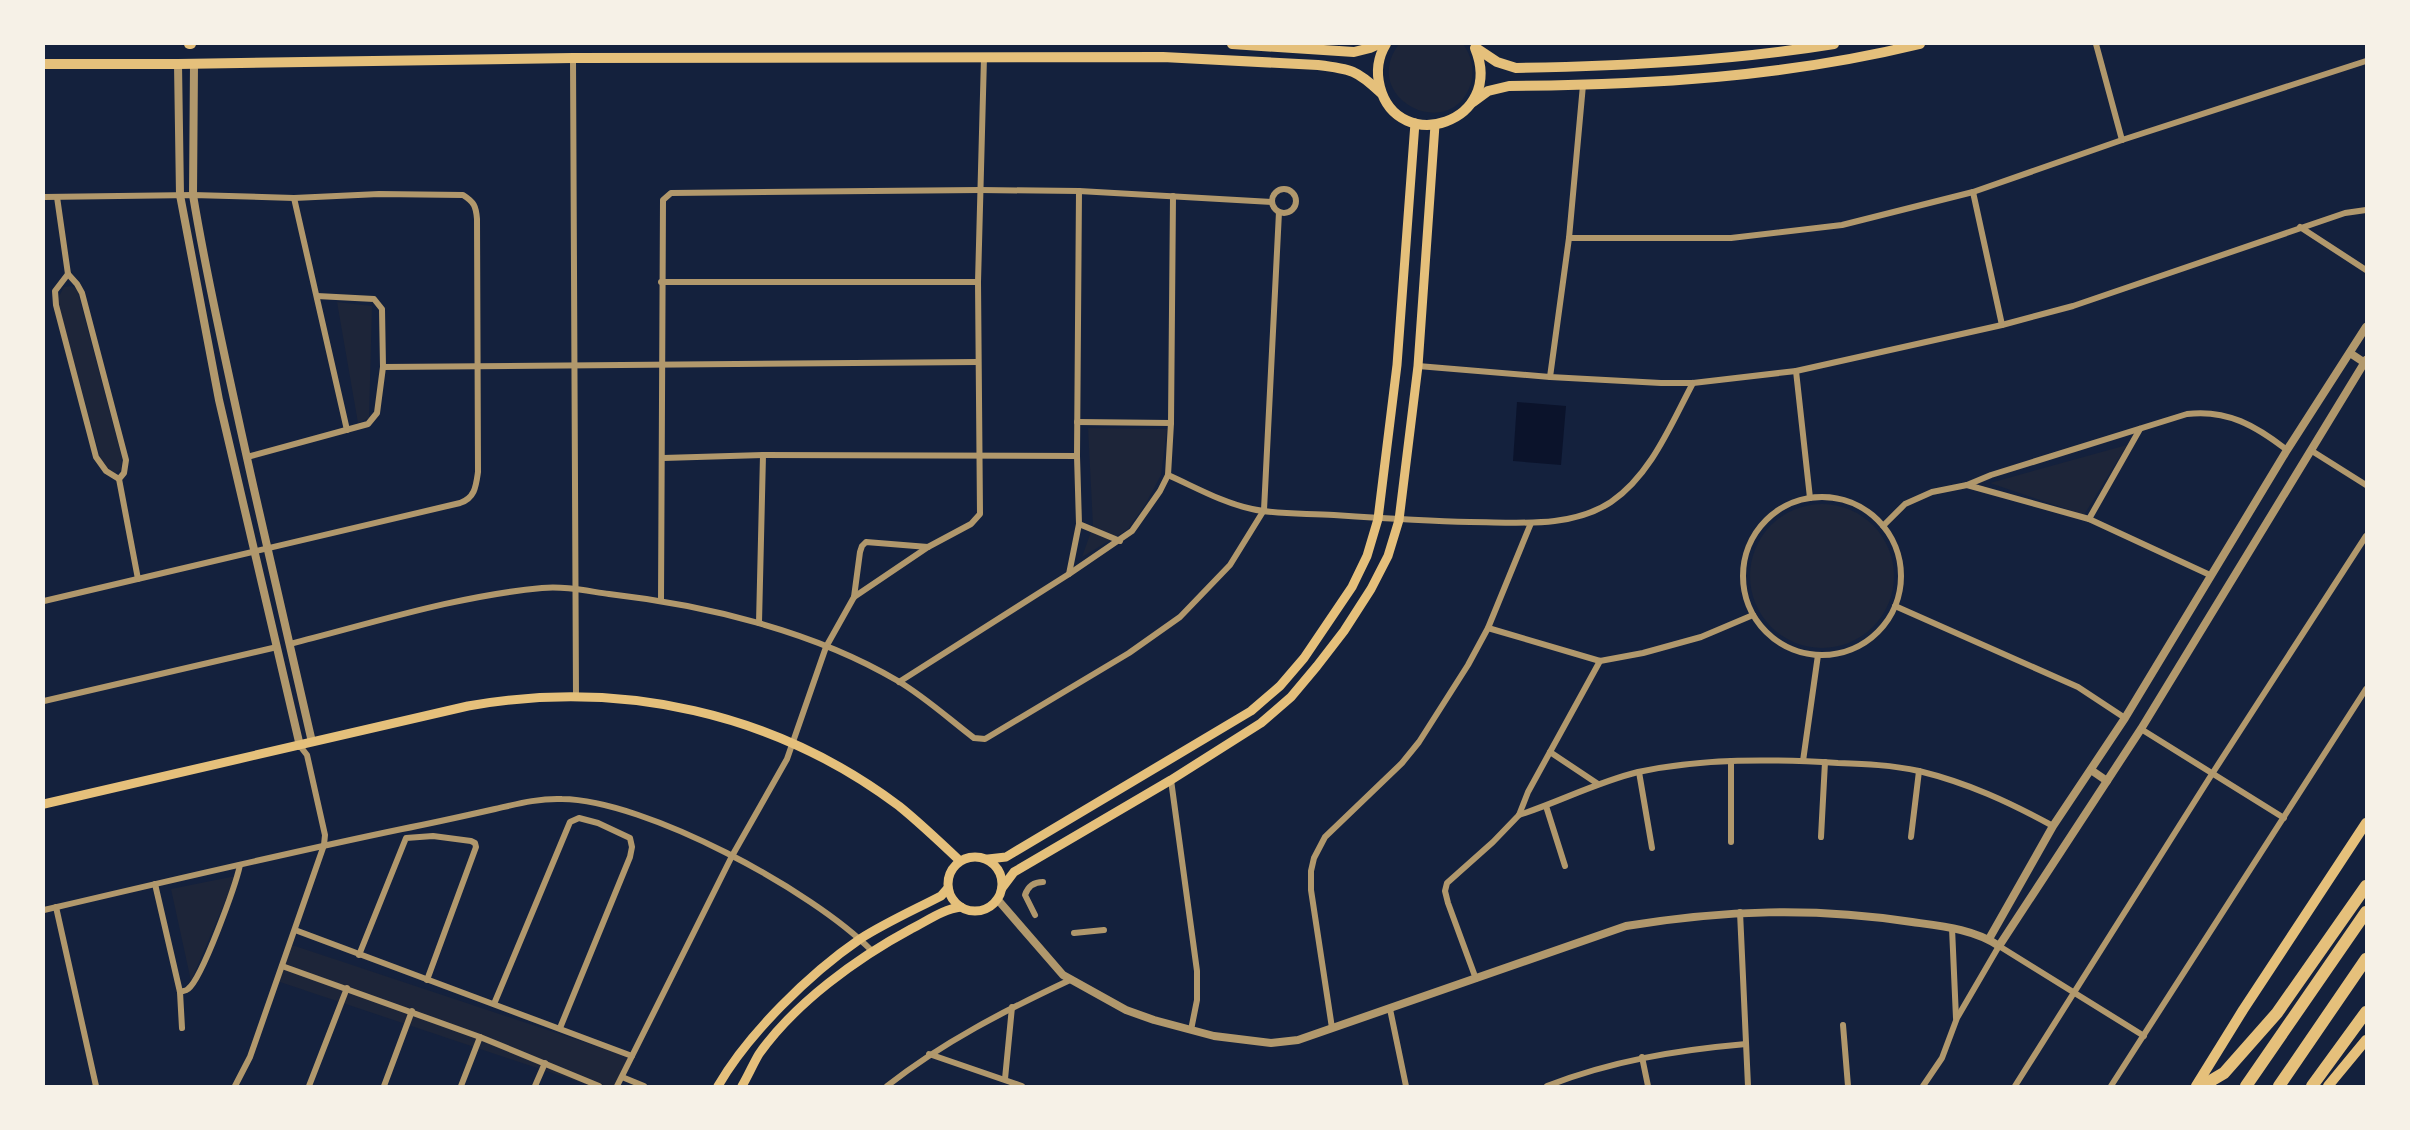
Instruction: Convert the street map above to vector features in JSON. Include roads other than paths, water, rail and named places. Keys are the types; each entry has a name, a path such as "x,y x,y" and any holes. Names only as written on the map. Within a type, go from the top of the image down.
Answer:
{"highway":[{"path":"1232,44 1354,52 1379,44"},
{"path":"1381,93 1377,79 1378,64 1386,44"},
{"path":"1474,46 1497,62 1516,68 1681,62 1834,44"},
{"path":"44,64 573,58 1163,57 1344,68 1363,76 1381,93 1398,115 1415,123 1435,125 1457,118 1488,91 1509,86 1691,81 1821,64 1919,44"},
{"path":"1473,102 1481,83 1482,72 1474,46"},
{"path":"2196,1086 2243,1010 2367,823"},
{"path":"2202,1086 2224,1073 2277,1013 2367,886"},
{"path":"2246,1086 2367,912"},
{"path":"2279,1086 2367,959"},
{"path":"2312,1086 2367,1012"},
{"path":"2328,1086 2367,1040"}],"main road":[{"path":"961,907 951,896 948,888 950,873 960,861 973,856 988,859 1006,857 1251,711 1280,686 1304,658 1352,586 1367,556 1378,519 1398,365 1415,149 1415,123"},
{"path":"742,1086 759,1054 783,1026 824,987 871,950 946,910 961,907 976,911 992,906 1014,872 1171,780 1261,723 1291,697 1344,631 1371,589 1388,556 1399,519 1418,366 1435,125"},
{"path":"1415,149 1422,145 1433,149"},
{"path":"44,804 300,746 377,726 502,700 576,696 644,701 681,707 735,721 794,744 878,792 928,831 960,861"},
{"path":"988,859 1000,871 1002,888"},
{"path":"718,1086 741,1050 776,1012 820,971 860,939 941,896 948,888"}],"street":[{"path":"2096,44 2122,140"},
{"path":"854,597 928,547 977,519 980,514 978,282 984,57"},
{"path":"573,58 576,696"},
{"path":"1569,238 1695,239 1777,234 1842,225 1973,192 2122,140 2367,61"},
{"path":"178,64 180,195 219,400 300,746 307,756 325,835 324,845 296,930 250,1057 235,1086"},
{"path":"194,64 193,195 218,324 267,550 312,742 307,756"},
{"path":"1550,377 1569,238 1583,85"},
{"path":"1272,202 1280,190 1289,190 1293,193 1296,202 1292,210 1288,213 1279,212"},
{"path":"1068,574 1079,524 1077,422 1079,191"},
{"path":"661,601 663,200 671,193 1079,191 1272,202"},
{"path":"1973,192 2002,326"},
{"path":"44,197 193,195 294,198 379,194 463,195 476,207 477,219 478,472 473,493 468,500 460,503 44,601"},
{"path":"899,682 1120,541 1146,514 1168,475 1171,423 1173,196"},
{"path":"57,197 68,274 82,293 126,460 124,473 119,479"},
{"path":"294,198 347,430"},
{"path":"290,644 443,604 540,588 574,589 661,601 759,623 826,647 899,682 974,738 985,739 1129,653 1180,617 1230,565 1264,510 1279,212 1272,202"},
{"path":"1418,366 1550,377 1693,383 1796,371 2002,326 2073,306 2300,227 2345,213 2367,210"},
{"path":"2300,227 2367,270"},
{"path":"68,274 55,291 56,305 96,457 106,471 119,479 138,579"},
{"path":"661,282 978,282"},
{"path":"247,457 368,424 377,413 383,367 382,309 374,299 317,296"},
{"path":"1989,939 2053,826 2125,718 2210,575 2367,327"},
{"path":"1923,1086 1942,1058 1956,1018 1999,946 2141,729 2366,362 2350,353"},
{"path":"383,367 978,362"},
{"path":"1796,371 1810,498"},
{"path":"1168,475 1243,507 1264,510 1378,519 1531,523 1556,521 1587,514 1613,501 1643,471 1660,446 1693,383"},
{"path":"1882,526 1905,504 1932,492 1967,485 2002,471 2187,414 2220,413 2235,419 2288,450"},
{"path":"1077,422 1171,423"},
{"path":"2089,519 2140,429"},
{"path":"2312,451 2367,485"},
{"path":"663,458 763,455 1077,456"},
{"path":"759,623 763,455"},
{"path":"1967,485 2089,519 2210,575"},
{"path":"1810,498 1830,498 1850,502 1868,512 1892,540 1900,564 1900,590 1888,621 1864,643 1842,653 1818,656 1795,650 1774,639 1753,615 1746,597 1743,578 1745,559 1751,541 1761,525 1775,512 1792,503 1810,498"},
{"path":"1332,1028 1311,890 1314,858 1325,837 1402,763 1419,742 1468,665 1488,628 1531,523"},
{"path":"1079,524 1120,541"},
{"path":"2015,1086 2212,774 2367,536"},
{"path":"617,1086 732,856 794,744 826,647 854,597 862,546 866,542 928,547"},
{"path":"1895,606 2078,687 2125,718"},
{"path":"1488,628 1600,661 1643,653 1701,637 1753,615"},
{"path":"44,701 277,647"},
{"path":"1803,761 1818,656"},
{"path":"1476,979 1448,903 1445,891 1447,883 1519,815 1528,792 1600,661"},
{"path":"2111,1086 2367,688"},
{"path":"2141,729 2284,818"},
{"path":"1550,752 1598,784"},
{"path":"1731,761 1731,842"},
{"path":"1519,815 1598,784 1639,772 1731,761 1803,761 1888,765 1919,771 1998,796 2053,826"},
{"path":"1821,837 1825,762"},
{"path":"2091,770 2107,781"},
{"path":"1911,837 1919,771"},
{"path":"1639,772 1652,848"},
{"path":"1171,780 1197,971 1197,1000 1191,1030"},
{"path":"44,910 324,845 514,805 561,798 618,808 717,847 786,886 860,939 871,950"},
{"path":"1546,806 1565,866"},
{"path":"494,1004 572,819 584,819 630,837 632,847 630,857 560,1028"},
{"path":"359,955 404,840 410,836 433,836 471,841 476,847 427,980"},
{"path":"180,992 190,988 204,963 231,895 240,865"},
{"path":"1035,915 1025,895 1026,890 1035,882 1043,882"},
{"path":"155,884 180,992 182,1028"},
{"path":"998,900 1063,975 1126,1010 1214,1036 1271,1043 1298,1040 1626,926 1740,912 1818,911 1952,928 1989,939 2144,1036"},
{"path":"56,907 96,1086"},
{"path":"1740,912 1748,1086"},
{"path":"1952,928 1956,1018"},
{"path":"296,930 632,1056"},
{"path":"1074,933 1104,930"},
{"path":"282,966 480,1036 599,1086"},
{"path":"887,1086 929,1054 1012,1007 1071,980"},
{"path":"309,1086 347,988"},
{"path":"1005,1079 1012,1007"},
{"path":"1390,1009 1406,1086"},
{"path":"384,1086 412,1011"},
{"path":"1843,1025 1848,1086"},
{"path":"461,1086 480,1036"},
{"path":"1547,1086 1641,1057 1746,1044"},
{"path":"929,1054 1022,1086"},
{"path":"1641,1057 1648,1086"},
{"path":"535,1086 545,1063"},
{"path":"622,1077 644,1086"}]}
